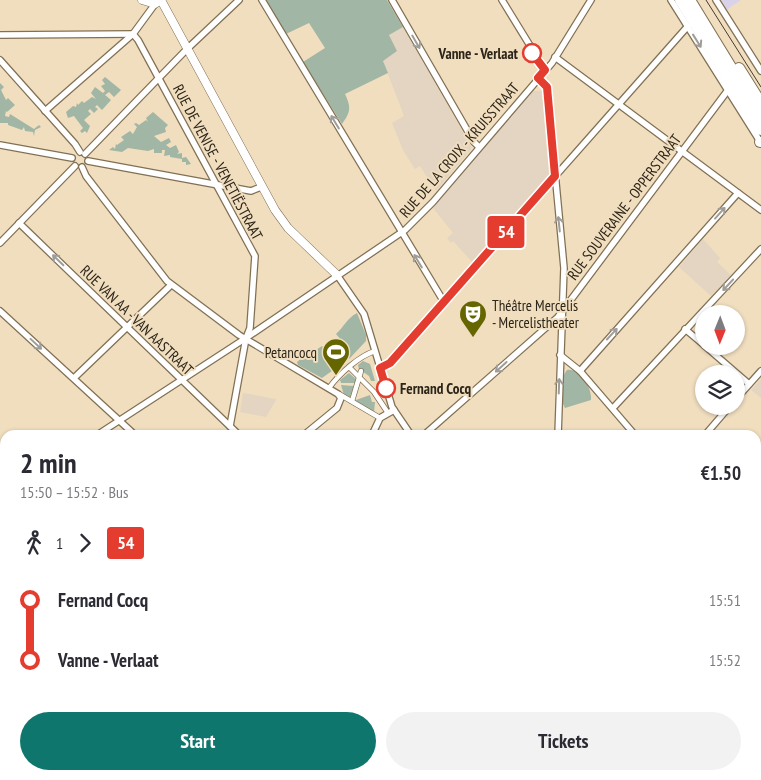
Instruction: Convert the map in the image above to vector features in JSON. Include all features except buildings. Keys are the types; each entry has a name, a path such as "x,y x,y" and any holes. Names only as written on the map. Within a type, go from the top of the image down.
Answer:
{"highway":[{"path":"680,0 760,133"},
{"path":"690,0 760,133"},
{"path":"698,0 761,102"}],"street":[{"path":"142,0 159,1"},
{"path":"0,145 72,158 82,153 187,48 239,0"},
{"path":"262,0 444,302"},
{"path":"392,0 474,142 480,147"},
{"path":"502,0 545,70"},
{"name":"RUE DE LA CROIX - KRUISSTRAAT","path":"106,430 246,338 401,232 433,202 545,70 591,0"},
{"path":"671,0 728,90 760,133"},
{"path":"716,0 758,61 761,72"},
{"path":"45,111 133,34 159,1"},
{"path":"159,1 187,48 261,187 282,222 337,275 360,305 372,336 391,412"},
{"path":"380,368 390,363 688,26"},
{"path":"0,35 133,34"},
{"name":"RUE DE VENISE - VENETIËSTRAAT","path":"133,34 138,40 254,256 250,328 246,338 230,426"},
{"path":"555,57 761,210"},
{"path":"0,60 88,161 251,191 261,187"},
{"path":"538,78 547,87 564,268 558,430"},
{"name":"RUE SOUVERAINE - OPPERSTRAAT","path":"430,430 562,310 728,90"},
{"path":"72,158 75,166"},
{"path":"82,167 88,161"},
{"path":"75,166 82,167"},
{"path":"0,243 75,166"},
{"path":"82,167 86,176 171,285 239,335 318,384 354,400 377,416"},
{"path":"580,371 738,193"},
{"name":"RUE VAN AA - VAN AASTRAAT","path":"19,223 234,430"},
{"path":"613,408 761,249"},
{"path":"74,378 171,285"},
{"path":"0,311 129,430"},
{"path":"686,329 695,338"},
{"path":"329,388 336,379 351,367 376,351"},
{"path":"560,355 580,371 631,430"},
{"path":"715,355 749,384"},
{"path":"364,357 367,362"},
{"path":"347,360 359,377 374,392 379,401 407,430"},
{"path":"354,400 356,384 361,371"},
{"path":"745,389 761,371"},
{"path":"336,379 341,384"},
{"path":"310,430 337,408 341,398 338,394"},
{"path":"377,416 391,412"},
{"path":"710,430 723,415"},
{"path":"373,430 377,416"}],"shaded area":[{"path":"720,0 741,0 726,10"},
{"path":"403,27 471,146 471,149 436,191 420,166 415,169 403,150 392,123 404,116 383,61 397,51 389,35"},
{"path":"533,91 542,91 549,175 473,263 453,241 451,243 447,238 453,233 433,208"},
{"path":"703,239 720,258 717,262 731,275 711,296 679,267"},
{"path":"761,379 761,398 751,390"},
{"path":"243,393 276,400 266,417 240,412"}],"green space":[{"path":"266,0 387,0 403,27 389,35 397,51 383,61 388,73 345,94 349,109 342,124 303,62 325,48 309,23 286,34"},
{"path":"105,77 121,90 114,97 109,92 105,95 111,100 102,110 97,105 95,107 98,109 94,113 90,109 88,111 91,114 84,120 90,126 87,133 85,131 82,133 80,131 83,128 74,116 68,118 66,112 73,106 76,107 77,103 78,105 82,101 84,103 92,97 96,99 91,93 95,87 103,93 105,91 101,86 105,84 102,80"},
{"path":"0,83 4,87 1,90 6,100 8,98 15,105 6,111 5,116 9,117 10,114 34,129 39,125 41,127 35,130 34,136 33,132 25,131 24,127 22,130 8,125 8,123 0,123"},
{"path":"153,112 168,125 165,128 166,132 154,136 161,142 169,138 171,142 166,145 170,148 176,145 179,152 177,154 182,153 182,158 186,157 191,164 186,165 186,162 182,162 182,159 170,157 170,155 164,156 165,150 162,150 162,153 154,153 154,149 148,151 128,148 122,152 109,150 113,147 115,149 116,144 124,140 121,137 130,131 133,134 137,127 134,124 139,125 146,120 148,122 146,118"},
{"path":"357,313 366,335 366,341 350,358 322,378 298,365 297,362 322,346 328,353 332,350 338,350 342,341 336,334"},
{"path":"363,361 370,364 375,381 371,381 369,376 359,369 358,365"},
{"path":"567,370 572,370 581,375 590,390 591,400 565,408 562,400 562,389 563,378"},
{"path":"349,373 357,380 356,383 341,383 340,380"},
{"path":"341,385 354,386 350,398 344,395"},
{"path":"370,395 372,402 375,402 374,413 356,403 356,400"}],"tram line":[{"path":"706,0 761,87"}],"bus line":[{"name":"54","path":"386,388 380,368 390,363 555,176 547,87 538,78 545,70 532,53"}],"place":[{"name":"Vanne - Verlaat","path":"532,53"},
{"name":"Théâtre Mercelis - Mercelistheater","path":"473,338"},
{"name":"Petancocq","path":"336,376"},
{"name":"Fernand Cocq","path":"386,388"}]}
